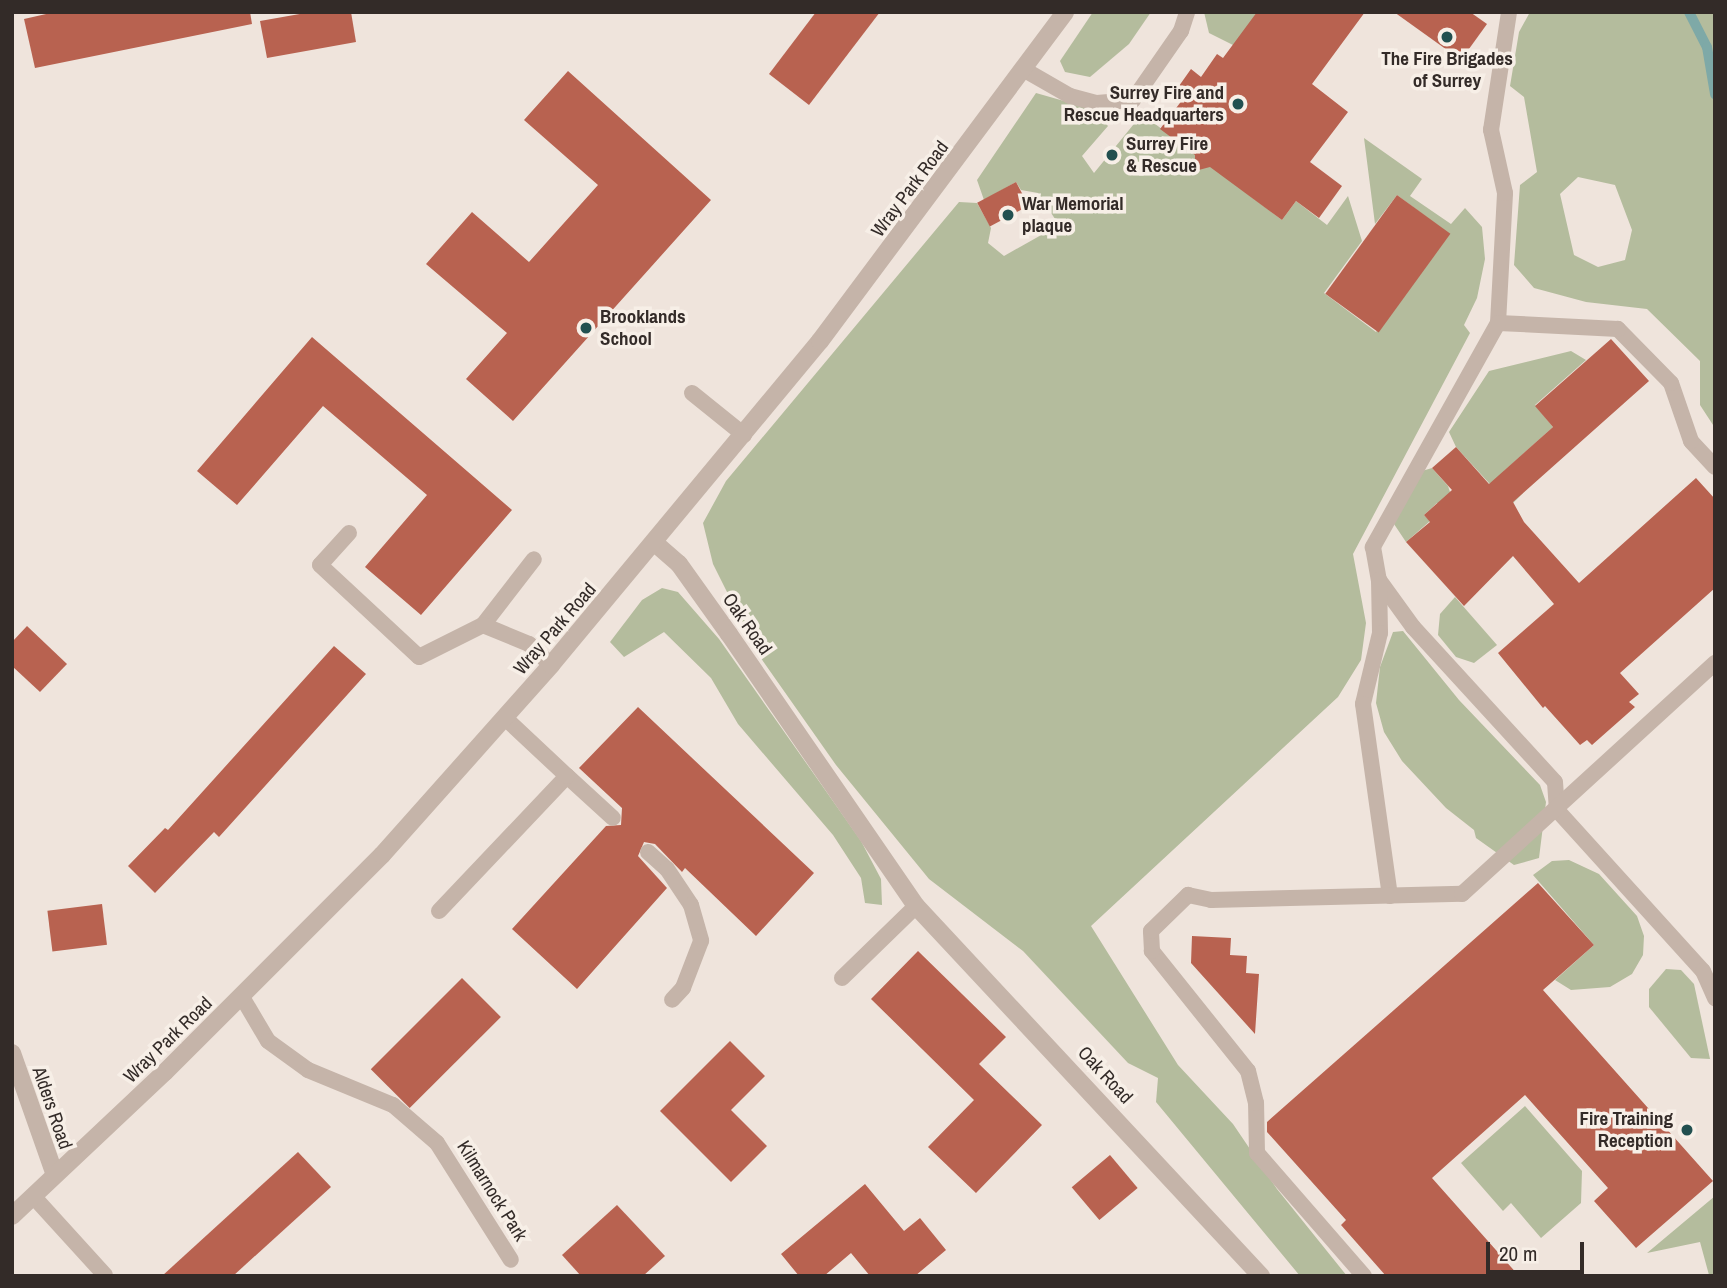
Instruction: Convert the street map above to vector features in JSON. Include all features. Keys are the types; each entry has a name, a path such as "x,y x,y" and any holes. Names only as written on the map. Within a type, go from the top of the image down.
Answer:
{"street":[{"name":"Wray Park Road","path":"12,1216 242,998 382,855 505,718 656,544 744,435 918,215 1065,12"},
{"name":"Oak Road","path":"656,544 679,564 715,614 916,906 1261,1276"},
{"name":"Alders Road","path":"12,1053 55,1175"}],"lane":[{"path":"1023,69 1070,96 1097,103 1133,100 1181,31 1187,12"},
{"path":"1390,897 1363,704 1380,634 1379,580 1373,547 1498,323 1505,193 1491,130 1509,12"},
{"path":"1498,323 1618,329 1671,383 1691,441 1715,467"},
{"path":"692,393 744,435"},
{"path":"349,533 320,565 419,657 483,625 534,559"},
{"path":"1379,580 1412,627 1555,782 1557,810 1703,971 1715,999"},
{"path":"483,625 529,644 551,665"},
{"path":"1364,1276 1257,1153 1256,1103 1248,1071 1152,951 1151,931 1188,895 1211,901 1462,894 1715,663"},
{"path":"505,718 612,818"},
{"path":"439,911 568,776"},
{"path":"648,852 667,869 691,905 701,941 683,988 672,1000"},
{"path":"842,978 916,906"},
{"name":"Kilmarnock Park","path":"242,998 268,1041 307,1070 393,1105 438,1143 511,1260"},
{"path":"33,1196 105,1275"}],"green space":[{"path":"1093,12 1151,12 1129,44 1090,77 1065,72 1060,61"},
{"path":"1204,12 1257,12 1241,49 1209,33"},
{"path":"1530,12 1715,12 1715,428 1700,405 1700,361 1647,309 1586,302 1534,288 1514,265 1520,185 1537,172 1524,97 1510,86 1519,32","holes":["1578,177 1615,185 1632,230 1625,260 1598,267 1574,255 1560,194"]},
{"path":"1036,93 1092,109 1108,126 1082,156 1094,173 1142,114 1282,220 1296,201 1327,225 1348,196 1362,241 1324,293 1376,332 1449,234 1397,195 1375,224 1364,138 1422,179 1410,196 1451,224 1465,208 1482,227 1485,259 1477,298 1464,325 1470,333 1353,554 1366,623 1361,660 1338,697 1091,926 1178,1065 1233,1124 1277,1189 1347,1276 1300,1276 1156,1102 1158,1078 1128,1063 1023,951 929,879 836,765 758,654 713,564 703,523 726,481 959,202 977,203 991,228 988,243 1004,256 1059,225 1038,193 1021,190 1016,182 984,200 977,180"},
{"path":"1571,351 1586,360 1535,405 1553,427 1504,471 1523,493 1510,506 1456,447 1449,432 1489,371"},
{"path":"1432,468 1448,486 1454,504 1437,503 1424,515 1430,521 1406,542 1394,524 1422,471"},
{"path":"662,588 678,592 719,639 861,841 881,879 882,905 865,903 861,878 833,835 738,724 711,678 664,632 624,657 610,642 642,600"},
{"path":"1455,597 1497,645 1474,663 1456,657 1438,635 1440,614"},
{"path":"1403,631 1459,700 1540,785 1546,802 1539,858 1514,865 1476,838 1474,830 1446,808 1402,761 1384,732 1376,703 1380,667 1393,632"},
{"path":"1569,860 1599,874 1637,916 1644,936 1643,955 1632,974 1610,987 1571,990 1555,980 1594,945 1533,875 1552,861"},
{"path":"1666,969 1681,970 1694,984 1710,1059 1691,1058 1649,1007 1649,989"},
{"path":"1525,1106 1582,1171 1581,1203 1541,1238 1511,1203 1503,1211 1461,1163"},
{"path":"1715,1196 1715,1274 1709,1275 1700,1242 1647,1253"}],"building":[{"path":"55,12 250,12 252,24 35,68 24,19"},
{"path":"311,12 351,12 356,42 267,58 260,21"},
{"path":"816,12 880,12 809,105 769,74"},
{"path":"1257,12 1365,12 1312,84 1348,112 1310,162 1342,186 1319,218 1296,201 1282,220 1210,167 1195,171 1195,155 1160,129 1183,99 1174,93 1191,69 1201,77 1217,54 1223,58"},
{"path":"1394,12 1470,12 1487,24 1461,60"},
{"path":"568,71 711,200 513,421 466,379 507,333 426,264 472,212 529,262 598,185 524,120"},
{"path":"1016,182 1029,206 990,226 977,203"},
{"path":"1397,195 1450,234 1379,332 1325,294"},
{"path":"312,337 512,510 421,615 365,567 427,495 323,406 237,505 197,471"},
{"path":"1611,339 1649,381 1513,502 1524,522 1579,583 1696,478 1715,499 1715,588 1620,673 1639,694 1629,702 1635,707 1592,745 1587,740 1580,745 1545,706 1543,708 1498,653 1554,604 1513,556 1464,606 1406,542 1430,522 1424,515 1452,490 1432,468 1456,447 1489,484 1553,427 1535,406"},
{"path":"27,626 67,664 40,692 12,666 12,642"},
{"path":"334,646 366,674 219,837 214,832 155,893 128,866 165,828 168,830"},
{"path":"638,707 814,873 756,936 685,868 682,872 655,844 644,842 638,856 667,888 577,989 512,929 606,826 621,825 622,808 579,768"},
{"path":"1538,883 1594,945 1543,990 1713,1181 1636,1248 1594,1201 1608,1188 1525,1095 1432,1178 1519,1276 1386,1276 1341,1225 1346,1220 1267,1132 1267,1122"},
{"path":"102,904 107,945 52,951 47,911"},
{"path":"1192,936 1231,938 1230,955 1247,956 1246,973 1259,974 1255,1034 1191,963"},
{"path":"918,951 1006,1037 979,1064 1042,1125 976,1193 928,1147 974,1100 871,999"},
{"path":"462,978 501,1017 410,1108 371,1069"},
{"path":"730,1041 765,1076 731,1110 767,1146 731,1182 660,1111"},
{"path":"298,1152 331,1187 233,1276 162,1276"},
{"path":"1110,1155 1138,1188 1099,1220 1072,1187"},
{"path":"865,1184 904,1231 920,1218 946,1250 915,1276 870,1276 851,1253 824,1276 799,1276 781,1254"},
{"path":"617,1205 665,1256 643,1276 581,1276 562,1255"}],"waterway":[{"path":"1689,12 1707,47 1715,94"}],"place":[{"name":"The Fire Brigades of Surrey","path":"1447,37"},
{"name":"Surrey Fire and Rescue Headquarters","path":"1238,104"},
{"name":"Surrey Fire & Rescue","path":"1112,155"},
{"name":"War Memorial plaque","path":"1008,215"},
{"name":"Brooklands School","path":"586,328"},
{"name":"Fire Training Reception","path":"1687,1130"}]}
